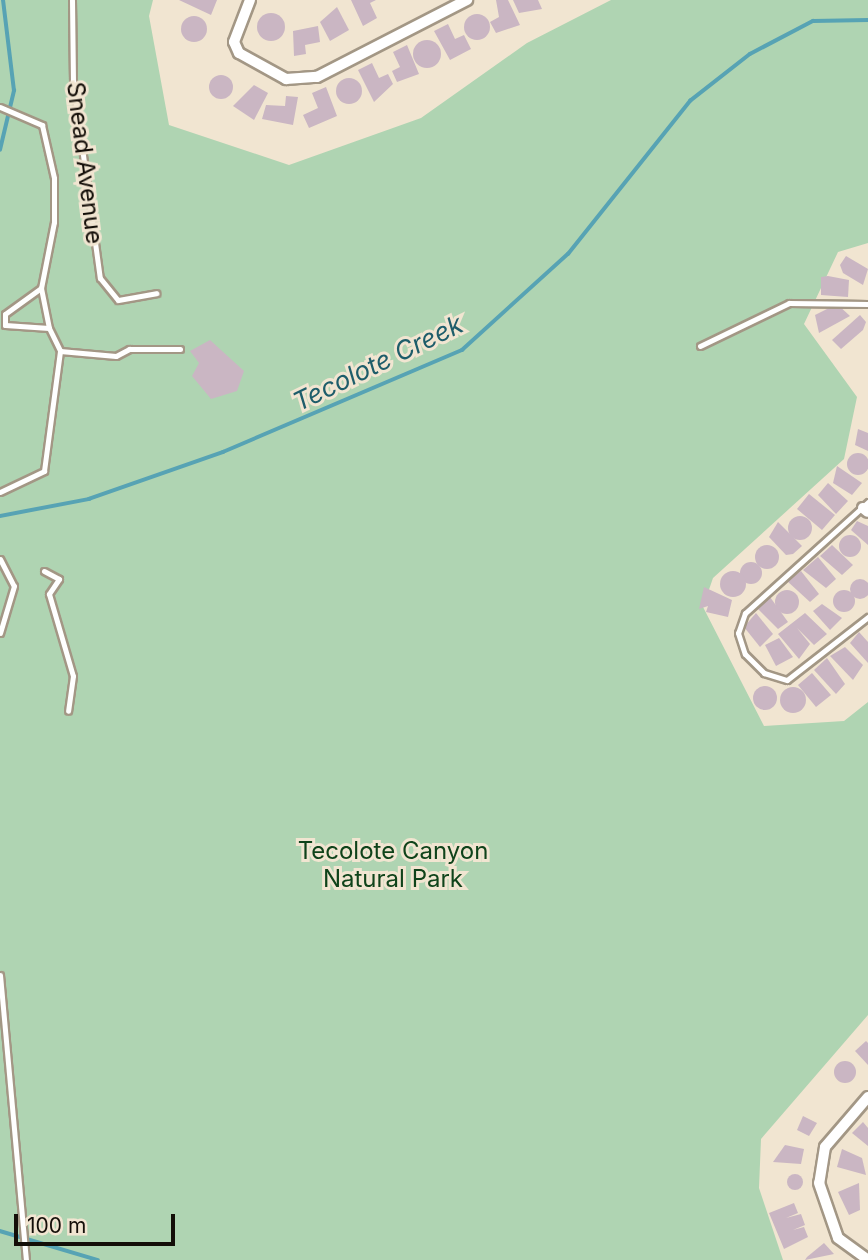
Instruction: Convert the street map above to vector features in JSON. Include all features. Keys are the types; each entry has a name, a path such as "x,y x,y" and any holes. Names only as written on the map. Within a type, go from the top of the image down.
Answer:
{"street":[{"path":"250,0 234,42 239,53 276,76 317,77 467,0"},
{"path":"868,1097 825,1147 819,1183 838,1238 868,1260"}],"lane":[{"name":"Snead Avenue","path":"72,0 73,82 100,278 118,300 137,300 156,293"},
{"path":"0,107 16,110 45,129 54,178 54,222 41,288 49,328 60,351 44,471 0,492"},
{"path":"41,288 3,322 49,328"},
{"path":"700,346 768,311 810,303 868,304"},
{"path":"60,351 116,356 129,349 180,349"},
{"path":"866,507 745,613 738,633 745,654 764,673 787,680 868,617"},
{"path":"0,559 14,586 0,633"},
{"path":"44,571 59,579 49,594 73,676 68,711"},
{"path":"0,975 26,1260"}],"green space":[{"name":"Tecolote Canyon Natural Park","path":"0,0 153,0 149,16 169,125 289,165 421,118 527,43 611,0 868,0 868,243 838,252 804,324 857,397 844,459 713,578 703,607 764,726 844,721 868,702 868,1015 761,1139 759,1188 783,1260 0,1260"}],"building":[{"path":"179,0 217,0 211,15"},
{"path":"351,0 376,0 370,3 377,18 363,26"},
{"path":"496,0 508,0 520,25 496,33 490,22 499,17"},
{"path":"513,0 538,0 542,9 519,13"},
{"path":"337,7 349,30 330,41 320,22"},
{"path":"271,13 281,17 285,27 281,37 271,41 261,37 257,27 261,17"},
{"path":"477,14 486,18 490,27 486,36 477,40 468,36 464,27 468,18"},
{"path":"194,16 203,20 207,29 203,38 194,42 185,38 181,29 185,20"},
{"path":"448,24 455,39 464,35 471,49 450,60 434,31"},
{"path":"318,26 320,42 305,45 306,54 294,56 293,31"},
{"path":"427,40 437,44 441,54 437,64 427,68 417,64 413,54 417,44"},
{"path":"407,45 419,74 397,82 392,71 400,67 393,52"},
{"path":"372,63 379,78 388,74 393,84 374,102 358,70"},
{"path":"221,75 230,78 233,87 230,96 221,99 212,96 209,87 212,78"},
{"path":"349,78 358,82 362,91 358,100 349,104 340,100 336,91 340,82"},
{"path":"254,85 268,93 254,120 233,106"},
{"path":"326,87 337,116 309,128 303,115 318,108 312,93"},
{"path":"286,96 298,97 293,125 262,119 266,105 285,106"},
{"path":"846,256 868,269 863,285 843,273 840,265"},
{"path":"821,277 849,280 848,297 821,295"},
{"path":"837,304 850,316 819,333 815,315"},
{"path":"860,315 866,322 863,330 841,349 832,340"},
{"path":"210,340 244,371 237,391 211,399 192,376 199,363 190,351"},
{"path":"858,429 868,433 868,451 855,445"},
{"path":"858,453 866,456 869,464 866,472 858,475 850,472 847,464 850,456"},
{"path":"837,466 862,483 852,495 833,483"},
{"path":"828,483 848,501 836,514 818,495"},
{"path":"809,494 835,515 822,530 797,509"},
{"path":"800,516 809,519 812,528 809,537 800,540 791,537 788,528 791,519"},
{"path":"857,521 868,526 868,545 851,530"},
{"path":"778,522 802,546 793,554 786,555 769,537"},
{"path":"850,535 858,538 861,546 858,554 850,557 842,554 839,546 842,538"},
{"path":"767,545 776,548 779,557 776,566 767,569 758,566 755,557 758,548"},
{"path":"832,545 853,565 842,575 820,556"},
{"path":"818,557 836,579 826,588 803,570"},
{"path":"751,562 759,565 762,573 759,581 751,584 743,581 740,573 743,565"},
{"path":"733,571 742,575 746,584 742,593 733,597 724,593 720,584 724,575"},
{"path":"801,571 819,594 810,602 787,581"},
{"path":"860,579 867,582 870,589 867,596 860,599 853,596 850,589 853,582"},
{"path":"704,587 732,600 728,617 706,612 708,606 699,609"},
{"path":"787,590 795,594 799,602 795,610 787,614 779,610 775,602 779,594"},
{"path":"844,590 852,593 855,601 852,609 844,612 836,609 833,601 836,593"},
{"path":"770,597 788,622 778,629 758,609"},
{"path":"822,604 842,618 830,630 813,611"},
{"path":"756,613 773,634 760,647 744,627"},
{"path":"805,613 827,634 814,645 797,628 810,644 799,659 778,634"},
{"path":"859,632 868,642 868,663 850,643"},
{"path":"779,638 793,657 776,666 765,645"},
{"path":"845,647 863,665 853,680 830,656"},
{"path":"827,658 845,684 836,694 814,670"},
{"path":"812,673 831,695 816,707 798,685"},
{"path":"765,686 773,690 777,698 773,706 765,710 757,706 753,698 757,690"},
{"path":"793,687 802,691 806,700 802,709 793,713 784,709 780,700 784,691"},
{"path":"866,1041 868,1043 868,1065 855,1051"},
{"path":"845,1061 853,1064 856,1072 853,1080 845,1083 837,1080 834,1072 837,1064"},
{"path":"803,1116 817,1123 809,1136 797,1130"},
{"path":"863,1122 868,1128 868,1146 852,1133"},
{"path":"785,1145 804,1149 801,1164 773,1162"},
{"path":"842,1149 862,1158 866,1175 837,1167"},
{"path":"792,1174 798,1174 803,1182 801,1188 792,1190 787,1185 787,1179"},
{"path":"859,1183 860,1210 849,1215 838,1192"},
{"path":"794,1203 798,1213 786,1218 801,1214 805,1225 793,1230 804,1227 808,1237 784,1249 769,1213"},
{"path":"824,1243 834,1254 805,1260 807,1257"}],"waterway":[{"path":"0,150 14,91 3,0"},
{"name":"Tecolote Creek","path":"0,516 89,499 223,452 462,350 568,254 690,101 750,54 813,21 868,20"},
{"name":"Tecolote Creek","path":"0,1231 98,1260"}]}
